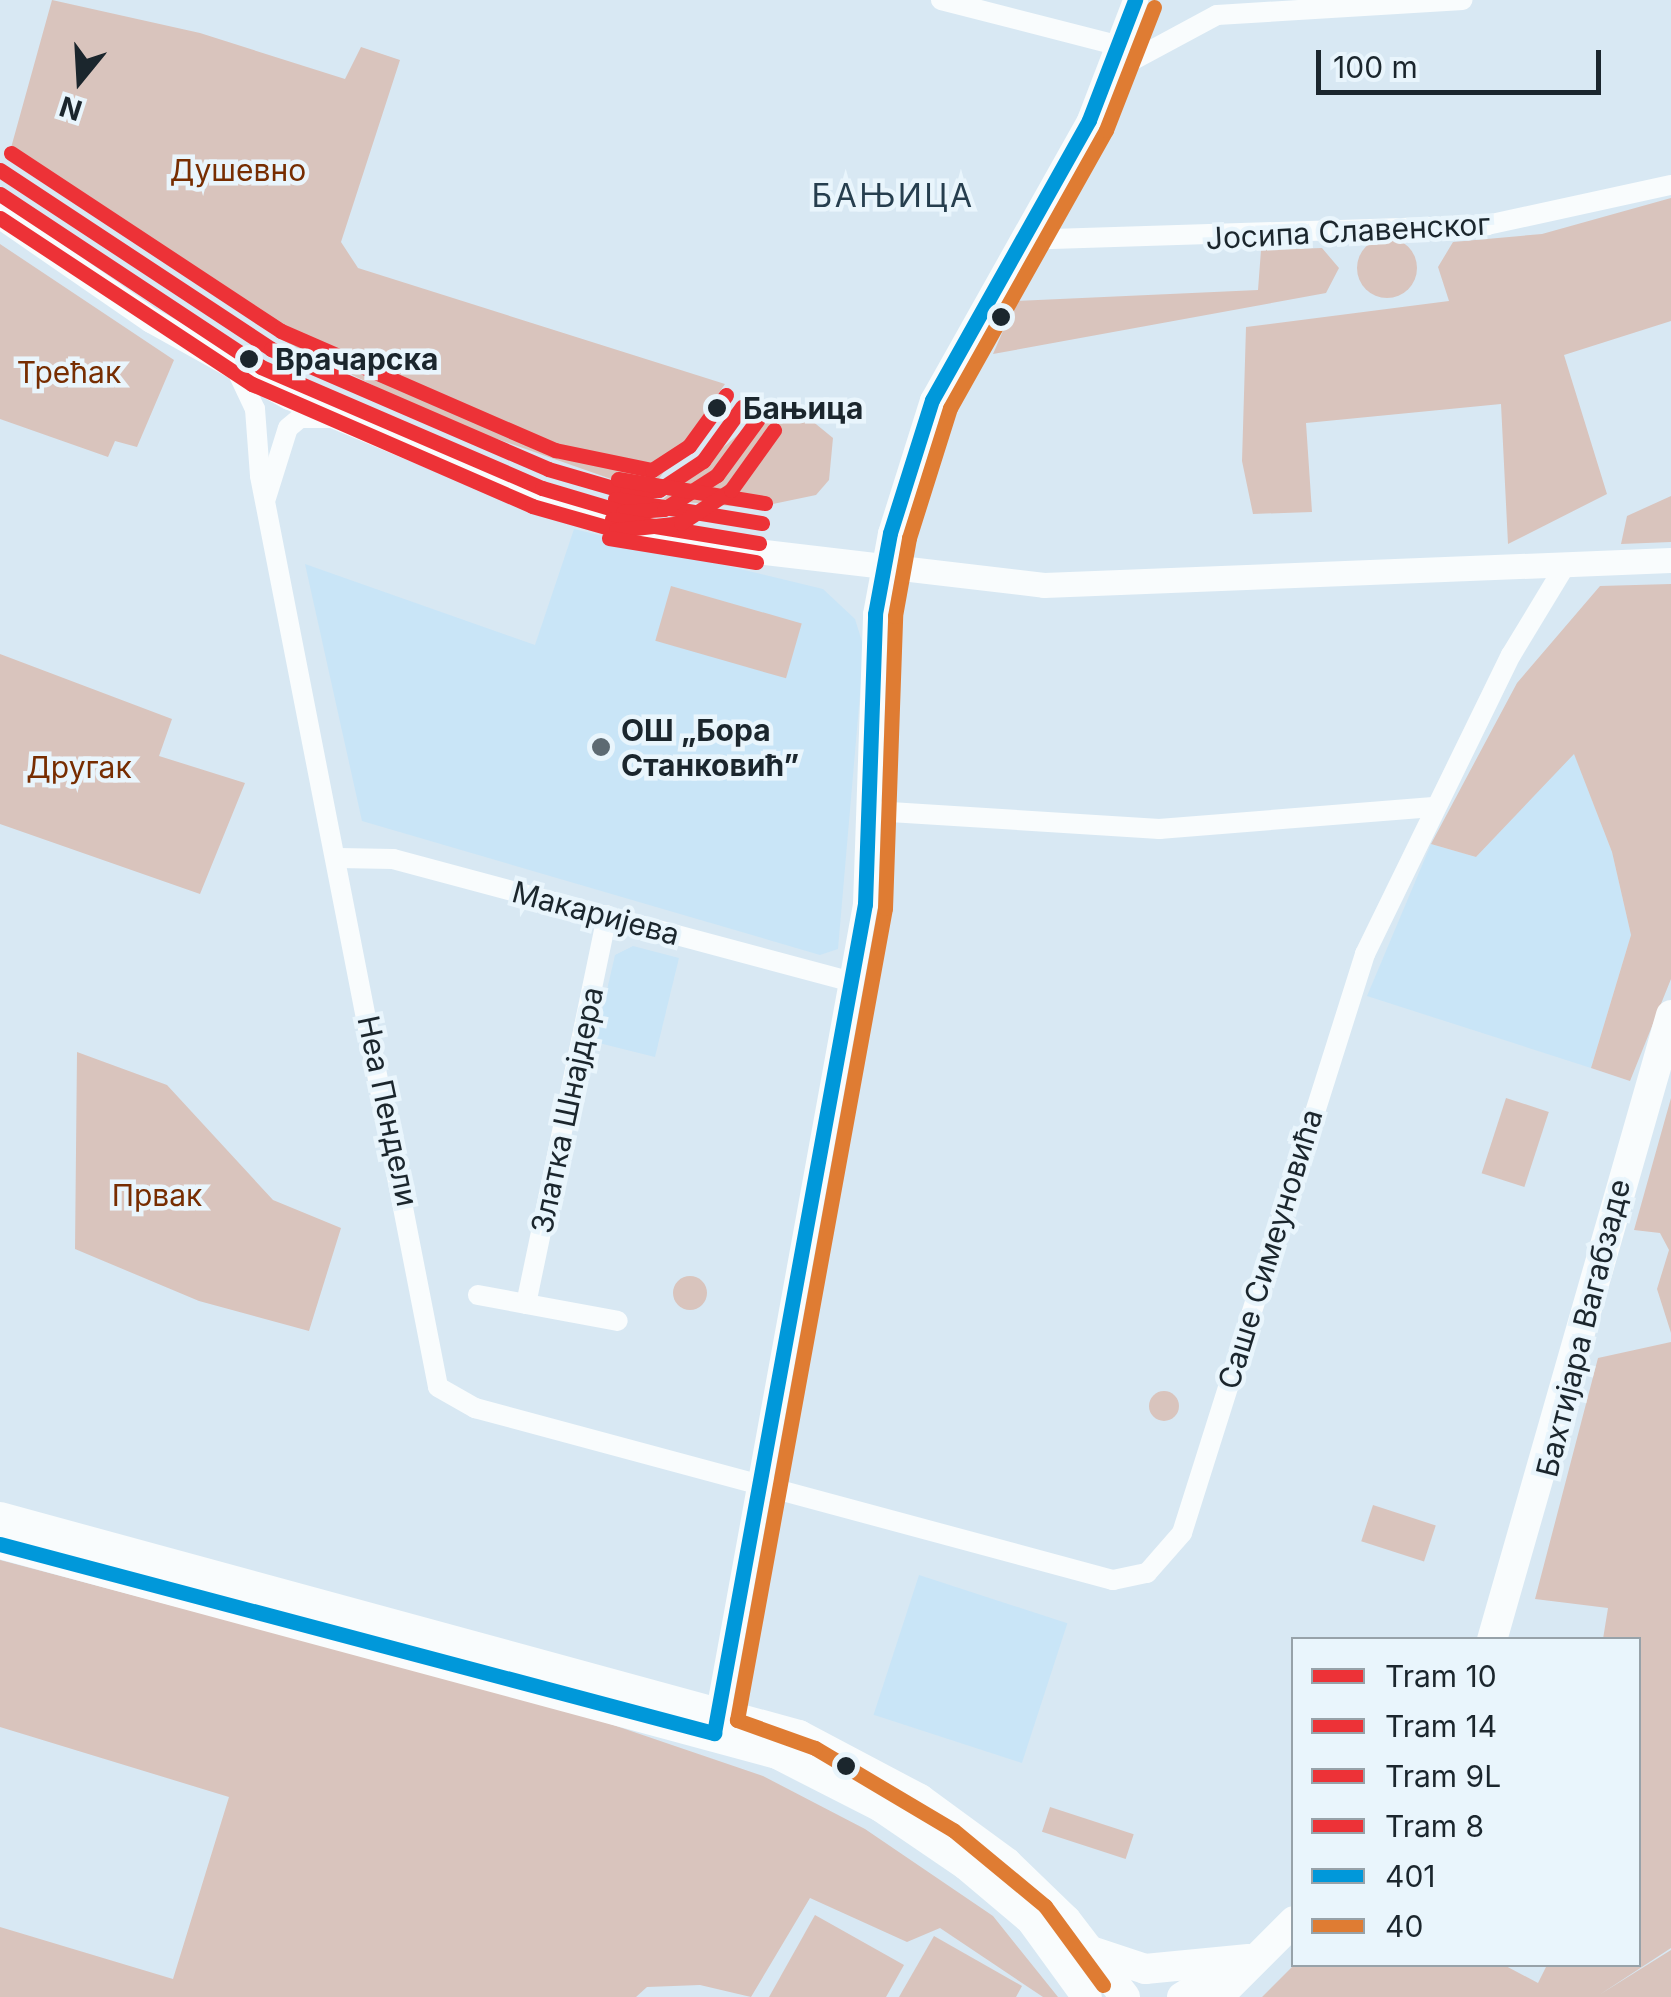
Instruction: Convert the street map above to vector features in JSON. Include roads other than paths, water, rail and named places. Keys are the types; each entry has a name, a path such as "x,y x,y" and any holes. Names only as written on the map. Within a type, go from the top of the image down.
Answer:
{"main road":[{"name":"Бахтијара Вагабзаде","path":"1493,1637 1671,1015"},
{"path":"0,1517 717,1720 840,1783 940,1846 1031,1920 1087,1997"},
{"path":"0,1544 820,1744 920,1800 1020,1874 1094,1952 1124,1997"},
{"path":"1218,1997 1248,1960 1291,1924"},
{"path":"1094,1952 1145,1969 1248,1960"},
{"path":"1182,1997 1248,1960"},
{"path":"1229,1997 1248,1960"}],"street":[{"path":"941,0 1120,46"},
{"path":"717,1720 764,1488 852,982 874,810 883,570 932,400 1111,72 1135,0"},
{"path":"1111,72 1217,15 1463,0"},
{"name":"Јосипа Славенског","path":"1020,240 1487,225 1671,184"},
{"path":"0,216 237,371 337,419 505,487 664,537 883,570 1044,585 1671,560"},
{"name":"Неа Пендели","path":"237,371 255,409 266,500 339,858 438,1387 475,1408 764,1488"},
{"path":"266,500 293,422 337,419"},
{"name":"Саше Симеуновића","path":"764,1488 1113,1580 1147,1573 1169,1555 1347,1001 1434,807 1565,566"},
{"path":"874,810 1158,829 1434,807"},
{"name":"Макаријева","path":"339,858 375,854 852,982"},
{"name":"Златка Шнајдера","path":"526,1304 608,915"},
{"path":"478,1295 618,1321"}],"tram line":[{"name":"9L","path":"11,153 281,331 555,450 652,470 689,446 726,395"},
{"name":"10","path":"0,170 271,349 548,469 627,492 659,490 703,461 742,407"},
{"name":"14","path":"0,194 261,367 542,488 623,512 664,509 717,475 758,419"},
{"name":"8","path":"0,218 252,384 532,506 616,530 681,523 731,490 774,430"},
{"name":"9L","path":"618,479 765,503"},
{"name":"10","path":"615,499 762,523"},
{"name":"14","path":"612,519 759,543"},
{"name":"8","path":"609,538 756,562"}],"place":[{"name":"Врачарска","path":"249,359"},
{"name":"Бањица","path":"717,408"},
{"name":"ОШ „Бора Станковић”","path":"601,747"}],"district":[{"name":"БАЊИЦА","path":"892,196"}],"park label":[{"name":"Душевно","path":"238,170"},
{"name":"Трећак","path":"69,372"},
{"name":"Другак","path":"79,767"},
{"name":"Првак","path":"157,1195"}]}
